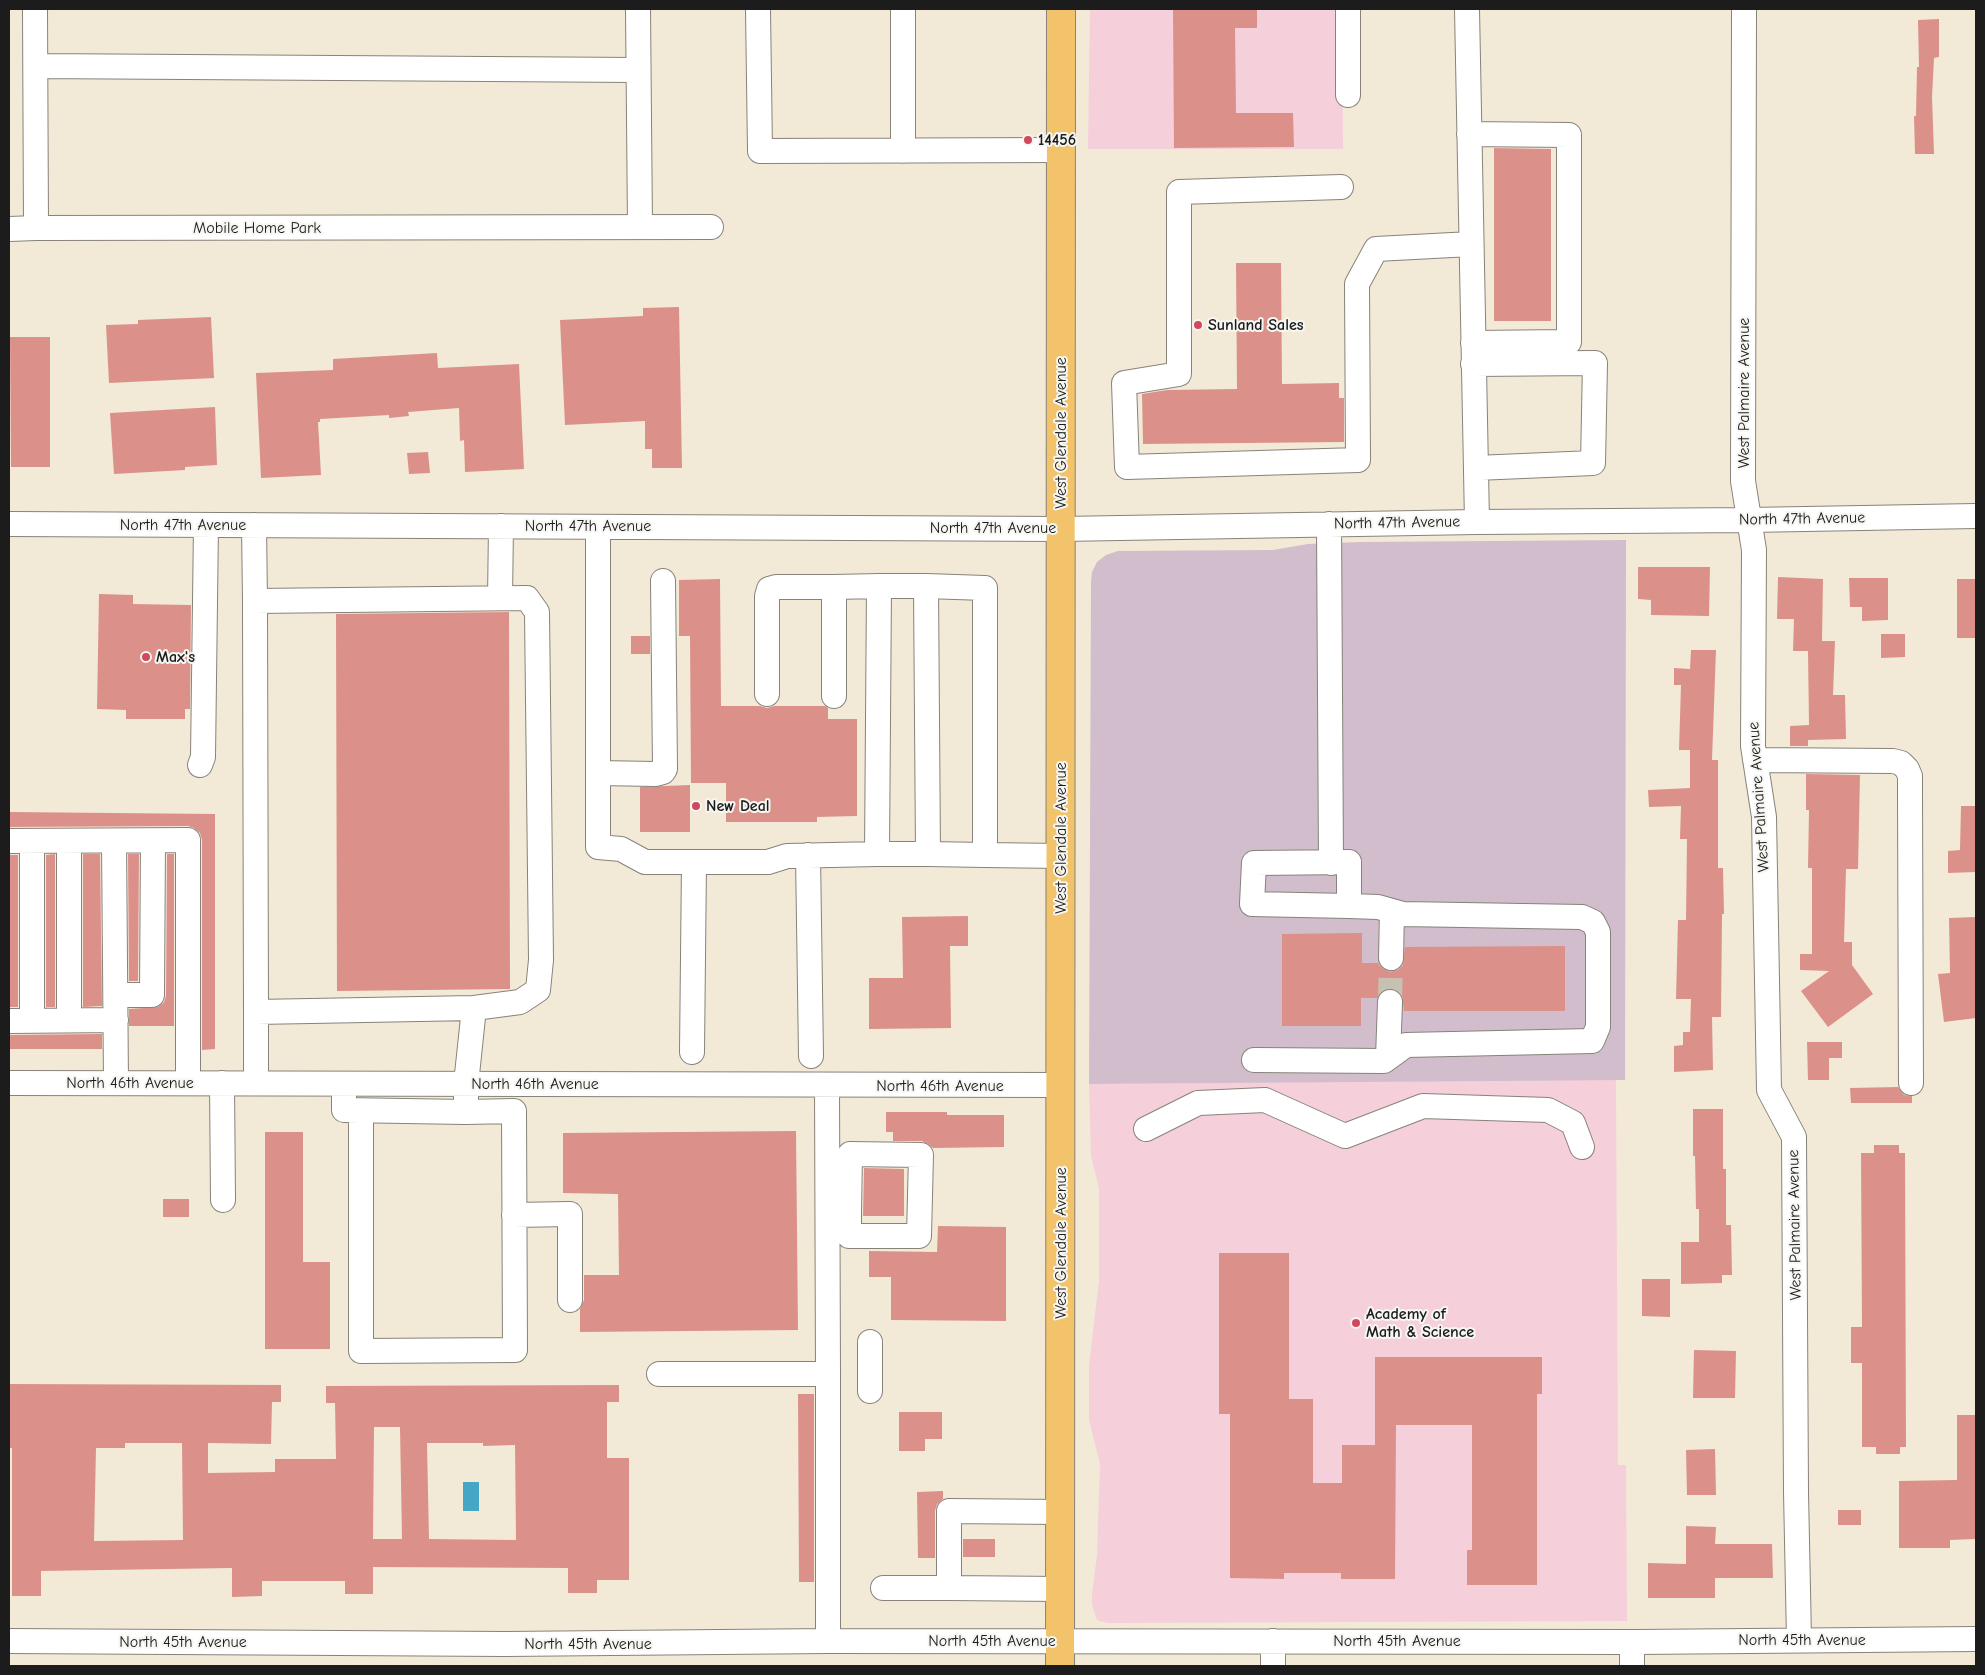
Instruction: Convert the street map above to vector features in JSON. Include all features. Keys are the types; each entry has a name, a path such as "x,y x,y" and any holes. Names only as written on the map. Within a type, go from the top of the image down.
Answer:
{"main road":[{"name":"West Glendale Avenue","path":"1061,9 1061,1654"}],"street":[{"path":"35,9 36,228"},
{"path":"638,9 637,70 640,227"},
{"path":"758,9 760,151 1061,150"},
{"path":"903,151 904,9"},
{"path":"1348,9 1348,95"},
{"path":"1467,9 1477,522"},
{"name":"West Palmaire Avenue","path":"1744,9 1743,481 1754,550 1753,746 1764,817 1769,1090 1794,1137 1796,1492 1799,1639"},
{"path":"36,66 637,70"},
{"path":"1469,134 1569,135 1569,342 1473,354"},
{"path":"1341,187 1178,192 1179,374 1124,383 1127,467 1358,460 1357,284 1376,249 1471,244"},
{"name":"Mobile Home Park","path":"9,229 711,227"},
{"path":"1473,354 1595,362 1593,463 1476,468"},
{"name":"North 47th Avenue","path":"9,524 1061,529 1976,516"},
{"path":"1329,524 1331,863"},
{"path":"200,765 203,757 206,525"},
{"path":"254,525 256,1083"},
{"path":"500,598 501,526"},
{"path":"598,526 598,847 620,849 645,862 768,862 787,856 877,854 1061,856"},
{"path":"598,773 656,774 663,772 665,769 664,581"},
{"path":"767,694 767,596 769,589 776,587 880,586 985,588 985,855"},
{"path":"877,854 880,586"},
{"path":"926,586 928,854"},
{"path":"834,587 834,696"},
{"path":"255,601 527,598 537,612 541,960 538,990 520,1002 474,1008 256,1012"},
{"path":"1755,760 1893,761 1901,763 1907,769 1910,776 1910,1082"},
{"path":"9,841 188,840 188,1083"},
{"path":"32,841 32,1021"},
{"path":"69,841 69,1020"},
{"path":"114,841 116,1083"},
{"path":"116,995 152,995 153,841"},
{"path":"808,855 811,1056"},
{"path":"692,1052 694,862"},
{"path":"1254,1060 1384,1061 1406,1045 1583,1043 1592,1041 1598,1027 1598,932 1594,922 1582,917 1403,914 1378,907 1252,904 1254,863 1349,862 1349,906"},
{"path":"1391,958 1392,911"},
{"path":"1388,1058 1390,1002"},
{"path":"466,1112 466,1084 474,1008"},
{"path":"9,1021 116,1020"},
{"name":"North 46th Avenue","path":"9,1083 1061,1085"},
{"path":"222,1083 223,1200"},
{"path":"344,1084 344,1110 514,1111 515,1350 361,1351 361,1111"},
{"path":"827,1085 838,1212 849,1236 919,1236 921,1155 850,1154 838,1212 828,1374 828,1641"},
{"path":"1146,1129 1198,1103 1265,1100 1345,1136 1423,1106 1548,1110 1573,1123 1582,1147"},
{"path":"514,1215 570,1214 570,1300"},
{"path":"870,1342 870,1391"},
{"path":"659,1374 828,1374"},
{"path":"949,1588 949,1511 1061,1512"},
{"path":"883,1588 1060,1588"},
{"name":"North 45th Avenue","path":"9,1641 515,1644 828,1641 1061,1654 1273,1641 1632,1642 1799,1639 1976,1639"},
{"path":"1273,1641 1273,1666"},
{"path":"1632,1642 1632,1666"}],"shaded area":[{"path":"1090,9 1342,9 1343,149 1088,149"},
{"path":"1626,540 1625,1080 1089,1084 1091,582 1092,572 1097,562 1106,555 1118,551 1273,550 1308,544 1361,542"},
{"name":"Academy of Math & Science","path":"1616,1079 1618,1465 1626,1465 1627,1621 1107,1623 1097,1620 1092,1605 1092,1594 1097,1555 1100,1464 1089,1420 1089,1365 1099,1281 1099,1188 1091,1156 1089,1084"}],"water":[{"path":"463,1482 479,1482 479,1511 463,1511"}],"building":[{"path":"1173,9 1257,9 1257,28 1235,28 1236,113 1293,113 1294,147 1174,148"},
{"path":"1939,19 1939,57 1934,58 1932,97 1934,154 1915,154 1914,116 1916,116 1917,67 1919,67 1918,20"},
{"path":"1494,148 1551,149 1551,321 1494,321"},
{"path":"1236,263 1281,263 1282,384 1339,383 1339,398 1344,398 1344,442 1143,444 1142,394 1167,390 1237,389"},
{"path":"679,307 682,468 652,468 652,449 645,449 645,421 565,425 560,320 643,316 643,308"},
{"path":"211,317 214,378 109,383 106,325 138,324 138,320"},
{"path":"10,337 50,337 50,467 11,467"},
{"path":"437,353 438,368 519,364 524,469 465,472 464,440 460,441 459,408 408,412 409,416 389,418 389,415 320,419 320,422 318,422 321,475 261,478 256,373 333,370 333,359"},
{"path":"215,407 217,465 185,467 185,470 114,474 110,413"},
{"path":"428,452 430,473 409,474 407,453"},
{"path":"1638,567 1710,567 1709,616 1651,615 1651,600 1638,599"},
{"path":"1778,577 1823,579 1822,641 1835,641 1833,695 1845,695 1846,739 1808,740 1808,746 1790,746 1790,726 1809,725 1808,651 1793,651 1794,619 1777,619"},
{"path":"1849,578 1888,578 1888,620 1862,621 1862,607 1850,607"},
{"path":"720,579 721,706 760,706 767,708 774,706 825,706 828,708 828,719 857,719 857,816 817,817 817,822 726,822 726,783 691,783 690,636 679,636 679,580"},
{"path":"1957,579 1976,579 1976,638 1957,638"},
{"name":"Max's","path":"99,594 133,595 133,604 191,605 190,709 185,709 185,719 126,719 126,710 97,709"},
{"path":"509,612 510,989 337,991 336,614"},
{"path":"1881,634 1905,634 1905,657 1881,658"},
{"path":"631,636 650,636 650,654 631,654"},
{"path":"1691,650 1716,650 1712,760 1718,760 1718,868 1723,868 1724,914 1722,914 1721,1017 1712,1017 1713,1070 1674,1072 1674,1046 1683,1045 1683,1032 1690,1032 1691,999 1676,999 1678,920 1686,920 1687,839 1680,839 1681,806 1649,807 1648,790 1690,788 1690,750 1679,750 1681,685 1674,685 1674,668 1690,669"},
{"path":"1806,774 1860,775 1858,869 1846,869 1844,942 1852,942 1852,965 1873,994 1828,1027 1801,991 1829,971 1800,970 1800,954 1812,954 1812,868 1808,868 1809,810 1806,810"},
{"path":"690,785 690,832 640,832 640,787"},
{"path":"1961,806 1976,806 1976,872 1948,873 1948,851 1960,850"},
{"path":"9,812 215,814 215,1049 202,1050 202,840 200,833 188,826 9,827"},
{"path":"55,854 55,1007 46,1007 46,855"},
{"path":"83,854 100,854 102,1006 83,1007"},
{"path":"128,854 139,854 138,981 129,981"},
{"path":"167,854 174,854 174,1026 129,1026 129,1009 158,1007 164,1002 166,996"},
{"path":"9,855 18,855 18,1007 9,1007"},
{"path":"968,916 968,946 950,946 951,1028 869,1029 869,978 903,978 902,917"},
{"path":"1976,917 1976,1018 1944,1022 1938,974 1950,973 1949,918"},
{"path":"1362,933 1362,963 1378,963 1383,969 1390,972 1398,970 1403,965 1405,947 1565,946 1565,1011 1404,1011 1402,995 1397,990 1390,988 1383,990 1377,998 1361,998 1361,1026 1282,1026 1282,934"},
{"path":"102,1034 102,1049 9,1049 9,1035"},
{"path":"1807,1042 1842,1042 1842,1058 1829,1058 1829,1080 1808,1080"},
{"path":"1898,1087 1904,1095 1912,1096 1912,1103 1851,1103 1850,1088"},
{"path":"1693,1109 1723,1109 1723,1169 1726,1169 1726,1225 1731,1225 1732,1275 1722,1275 1722,1283 1681,1284 1681,1242 1699,1242 1699,1209 1696,1209 1695,1156 1693,1156"},
{"path":"886,1112 947,1112 947,1115 1004,1115 1004,1147 933,1148 922,1141 893,1141 893,1132 886,1132"},
{"path":"796,1131 798,1330 580,1332 580,1309 584,1300 584,1275 619,1275 618,1194 563,1193 563,1133"},
{"path":"265,1132 303,1132 303,1262 330,1262 330,1349 265,1349"},
{"path":"1874,1145 1899,1145 1899,1153 1905,1153 1906,1447 1900,1447 1900,1454 1876,1454 1876,1447 1862,1447 1862,1363 1851,1363 1851,1327 1862,1327 1861,1153 1874,1153"},
{"path":"864,1168 904,1169 904,1216 863,1216"},
{"path":"163,1199 189,1199 189,1217 163,1217"},
{"path":"938,1226 1006,1227 1006,1321 891,1320 891,1277 869,1277 869,1251 937,1252"},
{"path":"1219,1253 1289,1253 1289,1399 1313,1399 1313,1483 1342,1483 1342,1445 1375,1445 1375,1357 1542,1357 1542,1394 1537,1394 1537,1585 1467,1585 1467,1550 1472,1550 1472,1425 1396,1425 1395,1579 1341,1579 1341,1573 1284,1573 1284,1579 1230,1578 1230,1414 1219,1414"},
{"path":"1642,1279 1670,1279 1670,1317 1642,1316"},
{"path":"1694,1350 1736,1351 1735,1398 1693,1398"},
{"path":"9,1384 281,1385 281,1402 272,1402 271,1444 208,1443 208,1473 275,1472 275,1459 336,1459 335,1403 326,1403 326,1386 619,1385 619,1402 607,1402 607,1458 629,1458 629,1580 597,1580 597,1593 568,1593 568,1568 373,1567 373,1594 345,1594 345,1581 262,1581 262,1596 232,1597 232,1568 41,1571 41,1596 12,1596 12,1448 9,1448","holes":["374,1427 400,1427 402,1539 373,1539","125,1443 182,1443 183,1540 94,1541 96,1448 125,1448","427,1443 483,1443 483,1446 515,1445 516,1540 429,1539"]},
{"path":"798,1394 814,1394 814,1582 799,1582"},
{"path":"899,1412 942,1412 942,1439 925,1439 925,1451 899,1451"},
{"path":"1957,1415 1976,1415 1976,1539 1950,1540 1950,1548 1899,1548 1899,1481 1957,1480"},
{"path":"1715,1449 1716,1495 1687,1495 1686,1450"},
{"path":"943,1491 943,1499 937,1504 935,1511 935,1558 918,1558 917,1492"},
{"path":"1838,1510 1861,1510 1861,1525 1838,1525"},
{"path":"1686,1526 1716,1527 1715,1544 1772,1544 1773,1578 1715,1578 1715,1598 1648,1598 1648,1563 1686,1564"},
{"path":"963,1539 995,1539 995,1557 963,1557"}],"tunnel":[{"path":"1390,1002 1391,958"}],"place":[{"name":"14456","path":"1028,140"},
{"name":"Sunland Sales","path":"1198,325"},
{"name":"Max's","path":"146,657"},
{"name":"New Deal","path":"696,806"},
{"name":"Academy of Math & Science","path":"1356,1323"}]}
